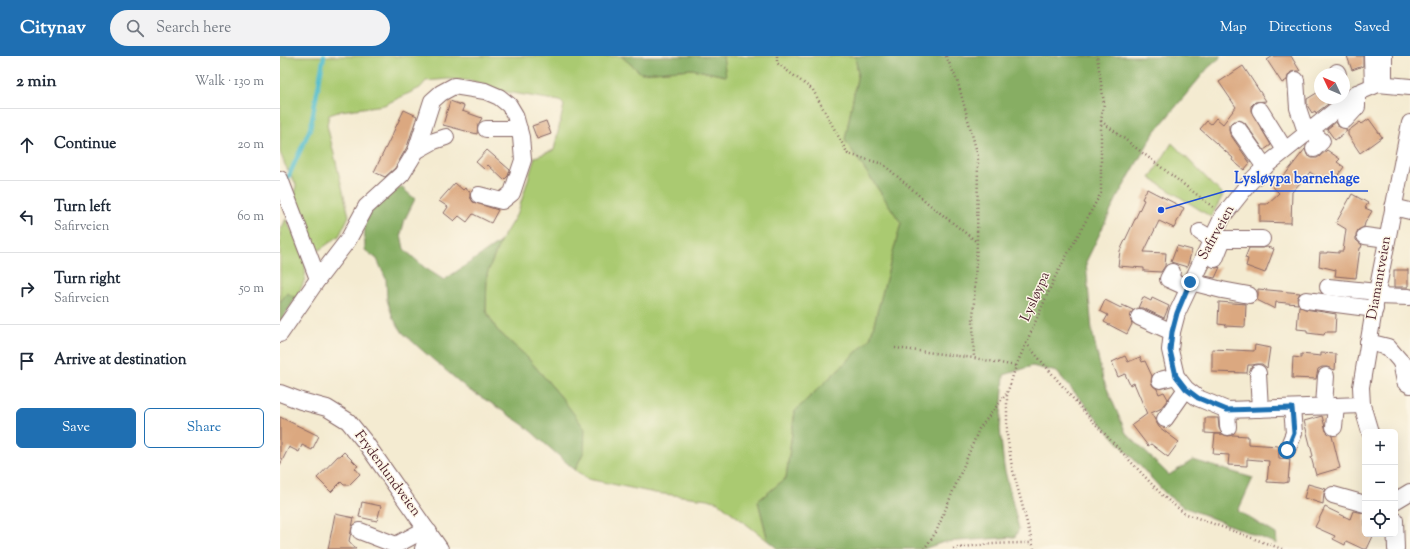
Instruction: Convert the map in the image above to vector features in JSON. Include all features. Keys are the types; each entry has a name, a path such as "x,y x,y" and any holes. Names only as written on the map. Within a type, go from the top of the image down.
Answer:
{"street":[{"path":"1372,56 1378,85"},
{"path":"1378,85 1384,56"},
{"path":"1296,80 1298,108 1308,131 1322,141 1314,149"},
{"path":"1378,85 1410,87"},
{"name":"Safirveien","path":"1350,93 1378,85"},
{"path":"280,334 318,279 348,240 366,207 402,174 416,151 432,101 441,93 454,86 485,91 499,97 509,105 515,115 521,137 523,160 512,193 502,201 479,195"},
{"path":"1345,120 1357,107 1350,93"},
{"name":"Safirveien","path":"1338,104 1285,150 1266,172 1250,182 1223,216 1177,313 1172,332 1170,350 1176,376 1186,389 1198,398 1227,410 1362,406"},
{"path":"1260,110 1285,150"},
{"name":"Diamantveien","path":"1369,429 1362,406 1361,387 1387,239 1410,123"},
{"path":"486,129 519,129"},
{"path":"1238,129 1266,172"},
{"path":"416,151 434,141 446,137"},
{"path":"282,188 318,279"},
{"path":"1393,207 1410,211"},
{"path":"1364,236 1387,239"},
{"path":"1215,259 1212,237 1262,239"},
{"path":"1172,272 1168,280 1249,295"},
{"path":"1328,287 1376,299"},
{"path":"1306,300 1409,297"},
{"path":"1139,317 1172,332"},
{"path":"1368,342 1388,347 1405,365 1405,382 1410,385"},
{"path":"1258,372 1260,409"},
{"path":"1160,380 1176,376"},
{"path":"1326,376 1334,427"},
{"path":"1165,419 1186,389"},
{"name":"Frydenlundveien","path":"280,393 301,401 327,408 348,422 365,442 440,549"},
{"path":"1287,450 1294,433 1292,408"},
{"path":"1227,410 1228,427"},
{"path":"1398,499 1410,492"},
{"path":"1333,495 1362,503"},
{"path":"360,531 396,545 428,531"},
{"path":"422,549 428,531"},
{"path":"1398,534 1401,548"}],"path":[{"path":"777,56 777,63 813,90 848,154 883,164 930,205 977,242"},
{"path":"946,56 958,83 978,156 977,242 973,321 974,358"},
{"name":"Lysløypa","path":"1034,549 1012,467 1007,435 1007,394 1016,366 1055,277 1101,194 1101,121 1104,103 1097,56"},
{"path":"1101,121 1223,216"},
{"path":"1026,344 1087,414 1163,496 1184,513 1282,549"},
{"path":"895,348 974,358 1016,366"},
{"path":"924,549 936,532 979,429 1007,394"},
{"path":"954,549 965,546 1032,543"}],"green space":[{"path":"280,56 621,56 641,73 692,69 725,76 723,56 855,56 858,73 845,140 901,223 870,339 795,411 786,478 758,501 768,541 718,502 708,499 655,493 588,479 575,470 584,451 562,398 526,356 497,330 486,311 487,274 500,242 518,212 535,157 554,150 564,105 560,101 501,91 473,81 448,79 426,81 420,88 384,105 341,111 329,115 327,125 349,216 339,236 315,253 295,199 296,184 285,165 280,152"},
{"path":"621,56 723,56 726,76 692,69 641,73"},
{"path":"855,56 1222,56 1208,68 1154,133 1118,196 1086,262 1092,331 1103,379 1126,433 1169,475 1193,460 1253,478 1238,511 1276,534 1277,544 1184,507 1167,495 1113,437 1057,372 1032,366 1004,375 1000,429 1004,467 1019,529 1015,537 944,542 923,549 778,549 768,541 758,501 786,478 795,411 870,339 901,223 845,140 858,73"},
{"path":"1172,143 1223,195 1211,217 1150,178"},
{"path":"401,187 415,199 405,219 401,234 404,249 425,268 444,280 500,242 487,274 486,311 497,330 526,356 562,398 585,429 584,451 575,470 525,426 469,390 403,333 393,318 387,300 386,279 377,259 365,250 365,225 366,220 374,209 385,198"},
{"path":"286,219 304,259 305,276 296,298 287,293 280,302 280,232"},
{"path":"287,293 296,298 280,322 280,302"}],"building":[{"path":"1273,56 1291,56 1300,71 1291,72 1287,80 1282,83 1267,60"},
{"path":"1347,56 1363,56 1363,66 1352,70"},
{"path":"1243,66 1266,101 1255,102 1251,106 1251,111 1271,145 1264,150 1245,123 1238,120 1232,122 1229,125 1230,134 1250,163 1244,170 1232,160 1233,158 1200,129 1207,121 1211,124 1216,118 1223,124 1236,107 1219,82"},
{"path":"1314,95 1314,104 1328,104 1316,113 1315,111 1312,113 1307,105 1307,99"},
{"path":"450,101 464,106 462,111 482,118 478,125 477,134 443,125"},
{"path":"404,110 417,116 407,147 395,168 385,177 374,172"},
{"path":"1369,119 1382,137 1360,153 1348,135 1348,131 1360,122 1362,124"},
{"path":"546,121 551,134 537,139 532,126"},
{"path":"1336,122 1339,127 1346,129 1347,131 1335,140 1327,129"},
{"path":"1305,149 1307,155 1312,158 1317,158 1327,150 1340,159 1337,162 1344,167 1333,182 1328,179 1325,183 1310,172 1292,192 1291,223 1260,222 1260,204 1267,204 1279,193 1273,187 1283,175 1284,176"},
{"path":"487,150 510,170 508,176 504,180 488,165 484,169 476,162"},
{"path":"455,183 463,190 465,188 470,192 470,197 473,202 498,210 491,223 473,214 467,222 459,216 454,221 444,213 448,207 439,201"},
{"path":"1147,189 1184,208 1174,228 1159,221 1144,252 1166,253 1165,266 1161,272 1144,271 1144,268 1118,266 1120,251 1144,200 1142,199"},
{"path":"1352,194 1368,203 1365,208 1372,211 1364,227 1358,230 1356,234 1356,240 1362,245 1360,248 1356,278 1335,276 1336,270 1319,266 1320,253 1339,253 1339,251 1343,251 1346,229 1336,223"},
{"path":"1177,246 1192,250 1187,267 1171,262"},
{"path":"1267,247 1274,249 1265,273 1246,266 1248,259 1245,258 1249,248"},
{"path":"1210,266 1216,268 1220,267 1215,278 1205,276"},
{"path":"1394,270 1408,270 1408,287 1394,287"},
{"path":"1258,289 1300,293 1297,298 1298,304 1276,302 1275,309 1257,300"},
{"path":"1143,297 1151,301 1152,298 1169,306 1164,318 1143,308 1138,308"},
{"path":"1105,300 1121,308 1122,305 1133,310 1130,318 1132,324 1127,334 1104,322 1108,315 1100,311"},
{"path":"1219,302 1246,304 1245,327 1225,326 1226,325 1218,324"},
{"path":"1299,306 1305,309 1336,314 1335,332 1325,332 1324,335 1307,333 1307,330 1297,329"},
{"path":"1255,345 1270,348 1267,368 1262,364 1257,364 1248,365 1247,373 1212,372 1212,349 1254,351"},
{"path":"1321,353 1336,354 1335,370 1322,367 1318,369 1316,379 1292,378 1293,357 1301,358 1301,354 1321,356"},
{"path":"1125,356 1128,362 1140,357 1142,362 1145,361 1152,376 1151,382 1153,386 1157,389 1159,394 1164,392 1168,399 1160,409 1151,413 1159,427 1179,442 1168,457 1151,444 1148,446 1132,425 1147,414 1134,383 1130,385 1125,374 1118,377 1112,362"},
{"path":"1322,416 1326,431 1332,436 1340,468 1316,475 1304,421"},
{"path":"280,417 319,436 312,450 302,445 299,452 289,447 280,465"},
{"path":"1205,418 1218,418 1219,428 1222,434 1205,433"},
{"path":"1215,434 1228,436 1248,436 1248,444 1278,446 1279,458 1290,459 1288,482 1267,482 1269,461 1247,459 1247,466 1228,465 1229,455 1213,454"},
{"path":"344,452 358,466 355,468 360,474 349,485 344,485 341,482 331,492 317,478 338,456"},
{"path":"1308,484 1326,489 1323,504 1304,498"},
{"path":"362,502 381,506 377,521 359,517"},
{"path":"1325,507 1350,519 1353,511 1362,512 1362,537 1373,537 1367,549 1363,549 1346,541 1345,545 1333,539 1335,536 1315,527"},
{"path":"335,514 354,518 349,541 356,549 328,549"}],"waterway":[{"path":"286,182 310,129 324,56"}],"place":[{"name":"Lysløypa barnehage","path":"1161,210"}],"route":[{"path":"1190,282 1177,313 1172,332 1170,350 1176,376 1186,389 1198,398 1227,410 1292,408 1294,433 1287,450"}]}
